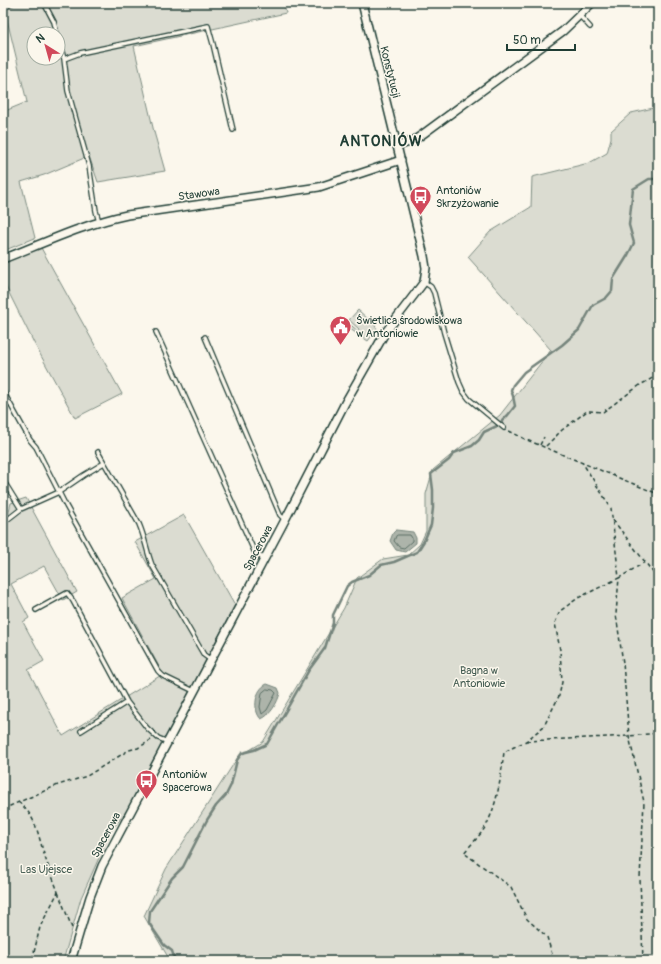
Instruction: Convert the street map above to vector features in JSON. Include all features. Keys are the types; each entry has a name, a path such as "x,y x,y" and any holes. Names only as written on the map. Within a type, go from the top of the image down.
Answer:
{"street":[{"name":"Konstytucji","path":"362,3 397,146"},
{"path":"424,282 426,273 425,260 397,146 424,134 563,31 592,3"},
{"name":"Stawowa","path":"3,259 99,222 127,215 319,187 401,160"},
{"name":"Spacerowa","path":"71,961 90,897 102,866 285,520 345,403 378,344 424,282"}],"lane":[{"path":"3,6 12,3"},
{"path":"44,3 55,26"},
{"path":"580,16 590,27"},
{"path":"66,59 80,53 208,26 233,130"},
{"path":"65,66 68,91 88,166 99,222"},
{"path":"424,282 434,293 444,333 463,391 469,399 504,428"},
{"path":"156,332 256,553 264,559"},
{"path":"205,337 280,515 285,520"},
{"path":"3,391 36,447 59,492 158,671 163,676 194,691"},
{"path":"98,452 139,524 144,535 152,565 204,655 211,660"},
{"path":"3,523 21,509 59,492 84,474 104,463"},
{"path":"3,480 11,496 21,509"},
{"path":"36,610 67,593 73,601 127,702 146,728 158,738 168,742"},
{"path":"82,731 127,702"}],"path":[{"path":"546,447 562,430 587,411 603,412 640,385 658,375"},
{"path":"504,428 521,437 658,494"},
{"path":"540,445 544,437"},
{"path":"582,462 611,508 619,578 616,614 623,663 629,736 644,802 640,878 643,961"},
{"path":"612,518 658,579"},
{"path":"554,961 548,937 527,919 511,886 464,853 487,825 495,802 502,773 504,752 526,741 544,726 559,696 562,682 560,650 555,623 560,611 578,598 619,578 644,562"},
{"path":"526,741 629,736 658,733"},
{"path":"3,809 58,785 87,776 129,750 138,748 148,741 158,738"},
{"path":"18,802 26,808 38,830 44,854 77,941"},
{"path":"32,961 40,927 58,892"}],"green space":[{"path":"3,3 284,3 286,13 134,46 154,132 165,171 98,182 89,156 44,175 21,182 35,238 3,251 3,106 5,111 27,102"},
{"name":"Bagna w Antoniowie","path":"658,107 658,961 168,961 168,957 144,916 166,869 238,757 263,742 344,608 357,578 383,559 408,555 420,544 426,531 426,494 433,470 500,415 551,350 468,257 490,232 531,207 532,177 589,163 607,153 611,138 611,131 631,113"},
{"path":"40,246 122,394 75,418 34,343 3,281 3,260"},
{"path":"358,310 368,319 370,317 377,329 368,341 344,325 347,322 358,331 359,329 349,320"},
{"name":"Las Ujejsce","path":"26,498 77,592 63,600 44,566 11,584 29,618 23,622 44,661 28,670 63,736 163,674 122,598 156,579 135,542 184,515 235,605 128,809 111,831 81,898 63,961 3,961 3,518 8,515 11,503"}],"water":[{"path":"396,530 413,532 416,538 416,543 405,552 396,550 390,541"},
{"path":"267,684 278,688 280,693 273,708 261,719 256,710 256,700 260,690"}],"waterway":[{"path":"175,961 172,951 164,945 149,923 150,911 172,878 183,867 207,820 216,806 226,795 231,785 237,760 242,753 254,750 267,744 309,670 325,648 333,623 333,615 347,586 352,582 369,575 381,565 394,562 417,552 431,525 433,508 431,474 449,460 454,453 472,446 479,440 484,432 497,426 508,415 515,406 511,390 513,385 524,372 562,345 579,330 593,305 606,298 612,291 613,279 634,243 629,225 633,189 649,179 658,179"}],"place":[{"name":"Antoniów Skrzyżowanie","path":"420,216"},
{"name":"Świetlica środowiskowa w Antoniowie","path":"340,346"},
{"name":"Antoniów Spacerowa","path":"146,800"}],"district":[{"name":"ANTONIÓW","path":"381,141"}]}
